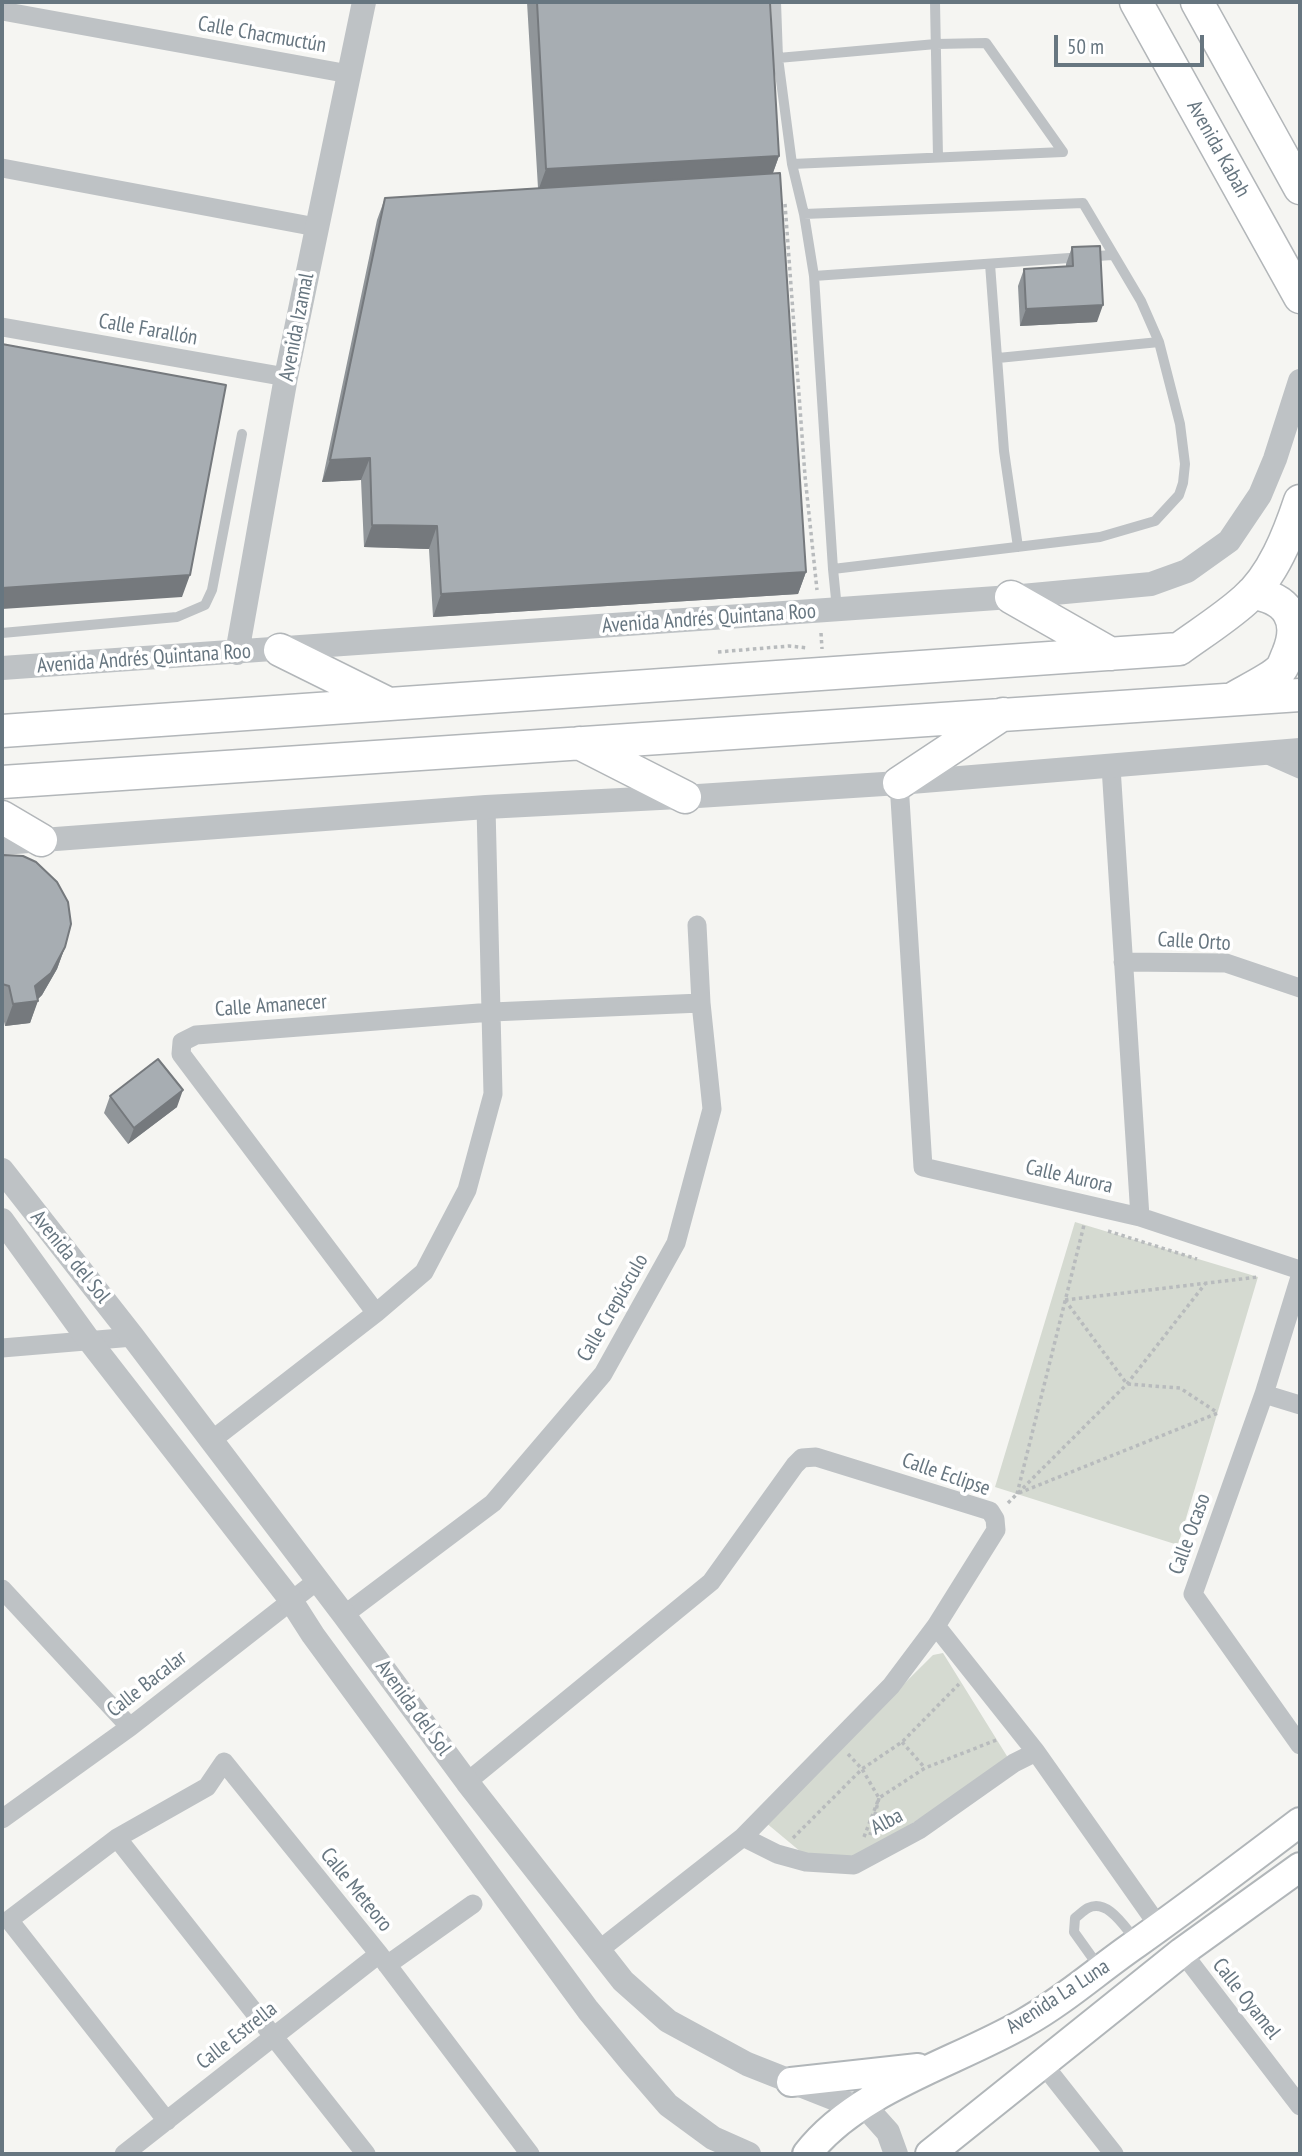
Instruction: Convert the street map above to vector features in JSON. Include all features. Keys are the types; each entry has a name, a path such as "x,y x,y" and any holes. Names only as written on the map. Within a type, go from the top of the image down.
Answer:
{"main road":[{"name":"Avenida Kabah","path":"1136,2 1300,297"},
{"path":"1197,2 1300,188"},
{"path":"1268,129 1300,158"},
{"path":"2,731 1180,649 1252,593 1275,561 1300,501"},
{"path":"1230,701 1281,669 1294,634 1292,614 1281,602 1267,595 1252,593"},
{"path":"1011,597 1111,654"},
{"path":"280,650 390,705"},
{"path":"2,782 1300,695"},
{"path":"1263,698 1300,712"},
{"path":"899,783 1005,713"},
{"path":"577,742 685,797"},
{"path":"2,817 41,840"},
{"name":"Avenida La Luna","path":"807,2154 832,2126 859,2107 1024,2023 1101,1970 1300,1822"},
{"name":"Avenida La Luna","path":"930,2154 1182,1952 1300,1867"},
{"path":"791,2082 935,2066"}],"street":[{"name":"Avenida Izamal","path":"237,653 286,377 364,2"},
{"name":"Calle Chacmuctún","path":"2,11 349,74"},
{"path":"2,168 316,227"},
{"name":"Calle Farallón","path":"2,327 286,377"},
{"name":"Avenida Andrés Quintana Roo","path":"2,668 1011,597 1151,584 1187,570 1229,541 1260,495 1275,459 1300,381"},
{"path":"2,843 486,807 899,783 1300,750"},
{"path":"1265,753 1300,769"},
{"name":"Calle Aurora","path":"899,783 923,1167 1140,1217 1111,766"},
{"path":"212,1440 376,1313 424,1272 467,1189 493,1094 486,807"},
{"name":"Calle Crepúsculo","path":"344,1615 493,1503 603,1374 676,1243 712,1109 701,1003 697,925"},
{"name":"Calle Orto","path":"1123,962 1226,963 1300,988"},
{"name":"Calle Amanecer","path":"376,1313 181,1054 182,1042 196,1035 492,1012 701,1003"},
{"name":"Avenida del Sol","path":"6,1182 133,1337 467,1782 624,1981 668,2021 747,2064 871,2113 892,2139 896,2154"},
{"path":"1140,1217 1300,1270"},
{"name":"Avenida del Sol","path":"2,1220 88,1339 290,1600 588,2010 667,2105 713,2138 749,2154"},
{"name":"Calle Ocaso","path":"1300,1277 1264,1394 1193,1594 1300,1745"},
{"path":"2,1348 133,1337"},
{"path":"1264,1394 1300,1405"},
{"name":"Calle Eclipse","path":"467,1782 711,1582 802,1458 816,1457 990,1511 995,1519 996,1530 936,1626 891,1686 743,1837 599,1950"},
{"name":"Calle Bacalar","path":"2,1819 130,1727 318,1580"},
{"path":"2,1589 130,1727"},
{"path":"936,1626 1036,1752 1149,1935"},
{"name":"Alba","path":"859,1862 919,1830 1014,1763 1036,1752"},
{"name":"Calle Meteoro","path":"167,2121 9,1920 117,1838 207,1787 224,1762 383,1959 530,2154"},
{"path":"743,1837 777,1854 806,1863 859,1862"},
{"path":"117,1838 366,2154"},
{"path":"486,1873 520,1850"},
{"name":"Calle Estrella","path":"124,2154 273,2036 383,1959 473,1904"},
{"name":"Calle Oyamel","path":"1182,1952 1300,2106"},
{"path":"1043,2064 1114,2154"}],"lane":[{"path":"776,2 778,58 792,164 804,214 814,276 833,569 828,610"},
{"path":"934,2 938,157"},
{"path":"778,58 936,44 986,43 1063,152 792,164"},
{"path":"804,214 1083,203 1141,301 1159,342 1180,424 1185,464 1179,495 1155,521 1100,537 833,569"},
{"path":"814,276 1112,255"},
{"path":"990,264 1004,451 1018,547"},
{"path":"998,358 1159,342"},
{"path":"2,633 177,617 205,605 212,590 242,434"},
{"path":"1101,1970 1074,1932 1075,1918 1090,1906 1104,1907 1149,1935"}],"path":[{"path":"718,652 789,646 823,649 828,610 805,475 784,194 792,164"},
{"path":"1084,1224 1209,1262"},
{"path":"1017,1494 1084,1224"},
{"path":"1017,1494 1084,1224"},
{"path":"1065,1300 1258,1277 1246,1273"},
{"path":"1017,1494 1127,1384 1205,1283"},
{"path":"1017,1494 1218,1413 1180,1388 1127,1384 1065,1300"},
{"path":"777,1854 862,1769 901,1742 962,1681"},
{"path":"992,1728 1014,1763"},
{"path":"859,1862 879,1798 925,1768 999,1740"},
{"path":"838,1742 862,1769 879,1798 859,1862"},
{"path":"901,1742 925,1768"}],"shaded area":[{"path":"1075,1222 1258,1277 1178,1545 995,1487"},
{"path":"943,1653 1010,1761 853,1861 807,1857 765,1822 933,1655"}],"building":[{"path":"537,2 770,2 779,156 546,169"},
{"path":"780,173 806,572 441,594 437,526 372,525 370,458 330,460 385,198"},
{"path":"1100,246 1103,305 1026,309 1024,269 1073,266 1072,247"},
{"path":"2,344 226,385 190,575 2,588"},
{"path":"3,855 23,856 36,862 57,882 68,902 71,924 65,947 51,973 35,986 38,1001 13,1004 9,986 2,984"},
{"path":"158,1059 183,1090 134,1128 110,1096"}]}
